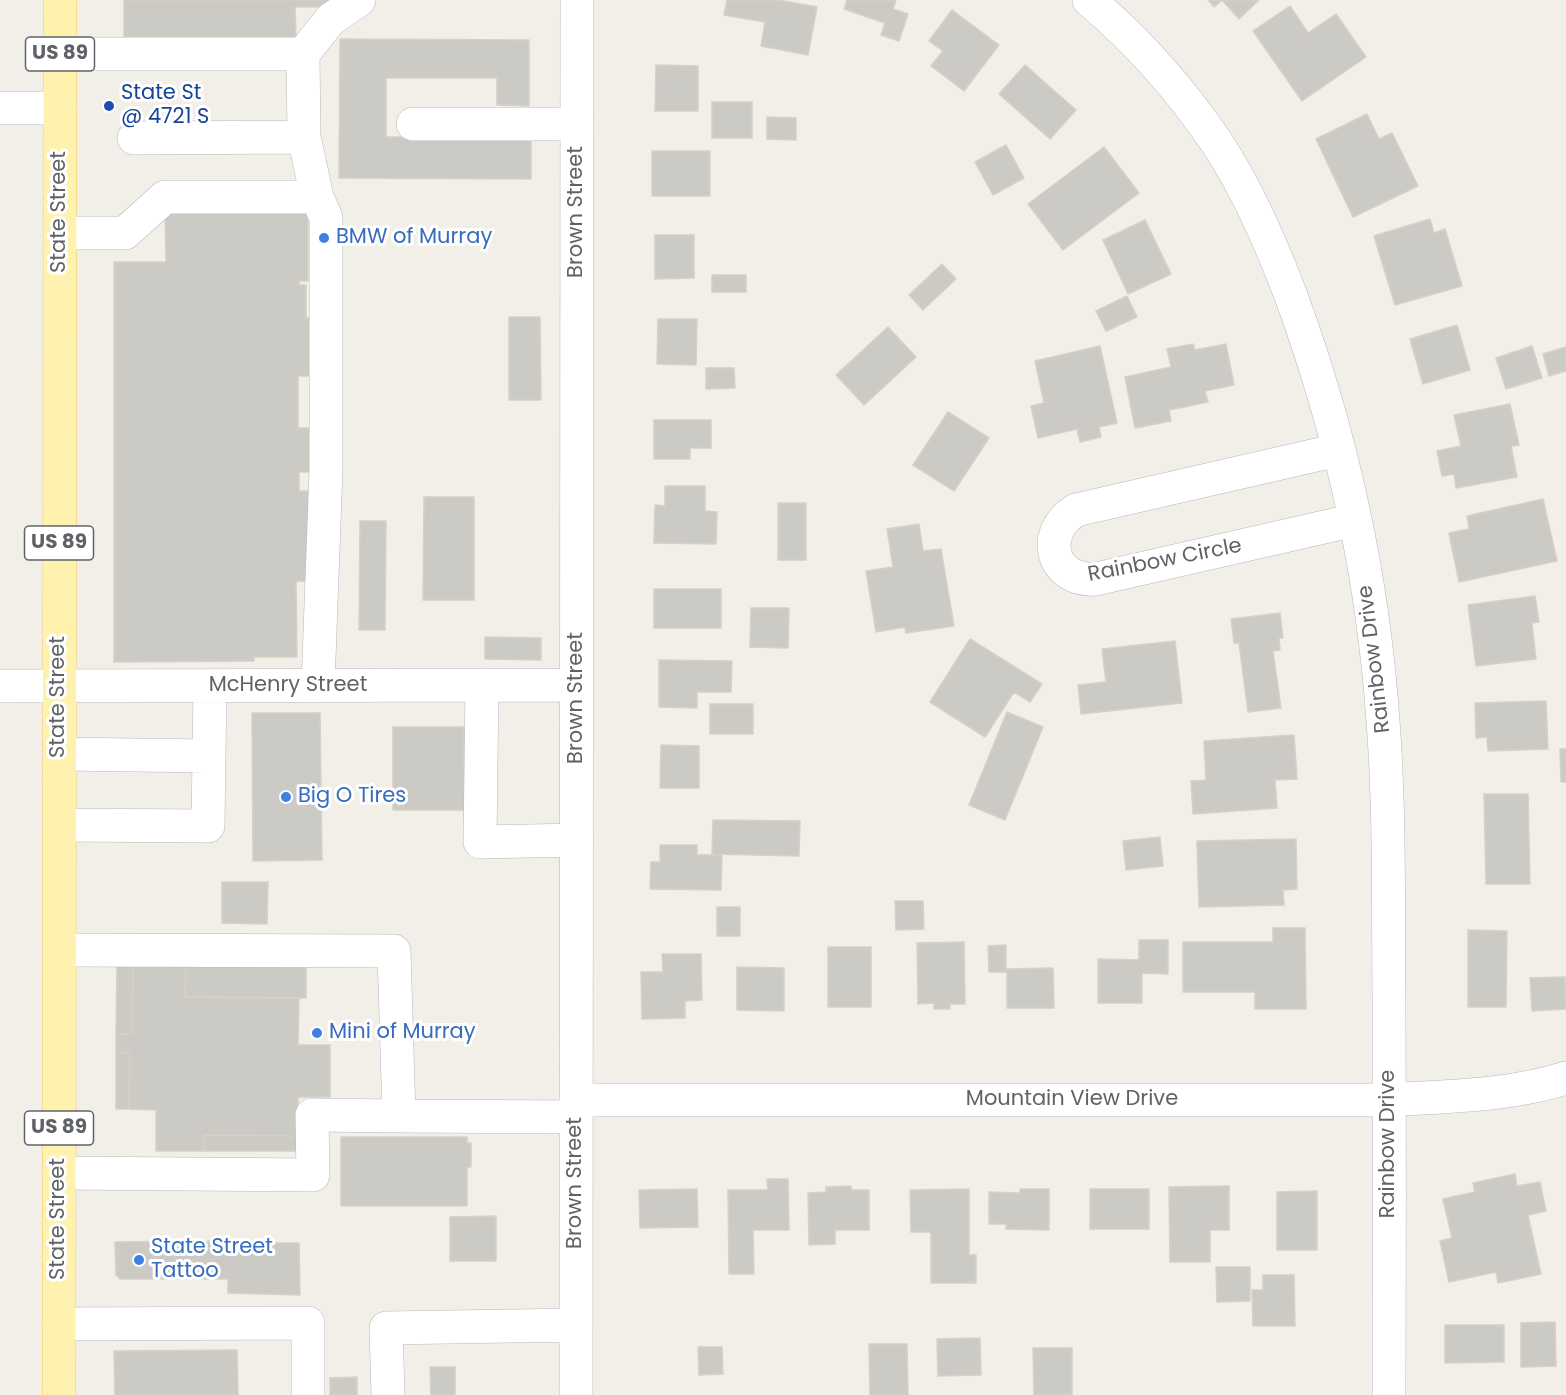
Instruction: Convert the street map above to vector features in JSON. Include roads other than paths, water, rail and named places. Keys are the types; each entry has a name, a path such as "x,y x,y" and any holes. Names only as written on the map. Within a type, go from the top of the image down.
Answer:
{"main road":[{"name":"State Street","path":"59,1395 60,0"}],"street":[{"path":"318,686 325,478 326,218 317,197 304,137 303,54 332,19 359,0"},
{"name":"Brown Street","path":"576,1395 577,0"},
{"name":"Rainbow Drive","path":"1089,0 1144,51 1186,100 1218,144 1244,188 1267,236 1307,339 1355,520 1375,646 1383,719 1388,836 1389,1395"},
{"path":"60,54 303,54"},
{"path":"0,108 60,108"},
{"path":"413,124 577,124"},
{"path":"134,138 304,137"},
{"path":"60,233 125,233 165,197 317,197"},
{"name":"Rainbow Circle","path":"1338,450 1076,510 1059,523 1055,533 1055,554 1066,572 1086,580 1096,579 1355,520"},
{"path":"59,825 208,826 210,686"},
{"path":"482,686 480,842 577,840"},
{"name":"McHenry Street","path":"0,687 577,686"},
{"path":"59,754 209,756"},
{"path":"59,950 394,951 399,1116"},
{"name":"Mountain View Drive","path":"59,1173 313,1175 312,1115 399,1116 576,1108 1389,1100 1468,1096 1506,1091 1566,1078"},
{"path":"59,1324 308,1323 308,1395"},
{"path":"388,1395 386,1328 576,1325"}],"place":[{"name":"State St @ 4721 S","path":"109,106"},
{"name":"BMW of Murray","path":"324,238"},
{"name":"Big O Tires","path":"286,797"},
{"name":"Mini of Murray","path":"317,1033"},
{"name":"State Street Tattoo","path":"139,1260"}]}
